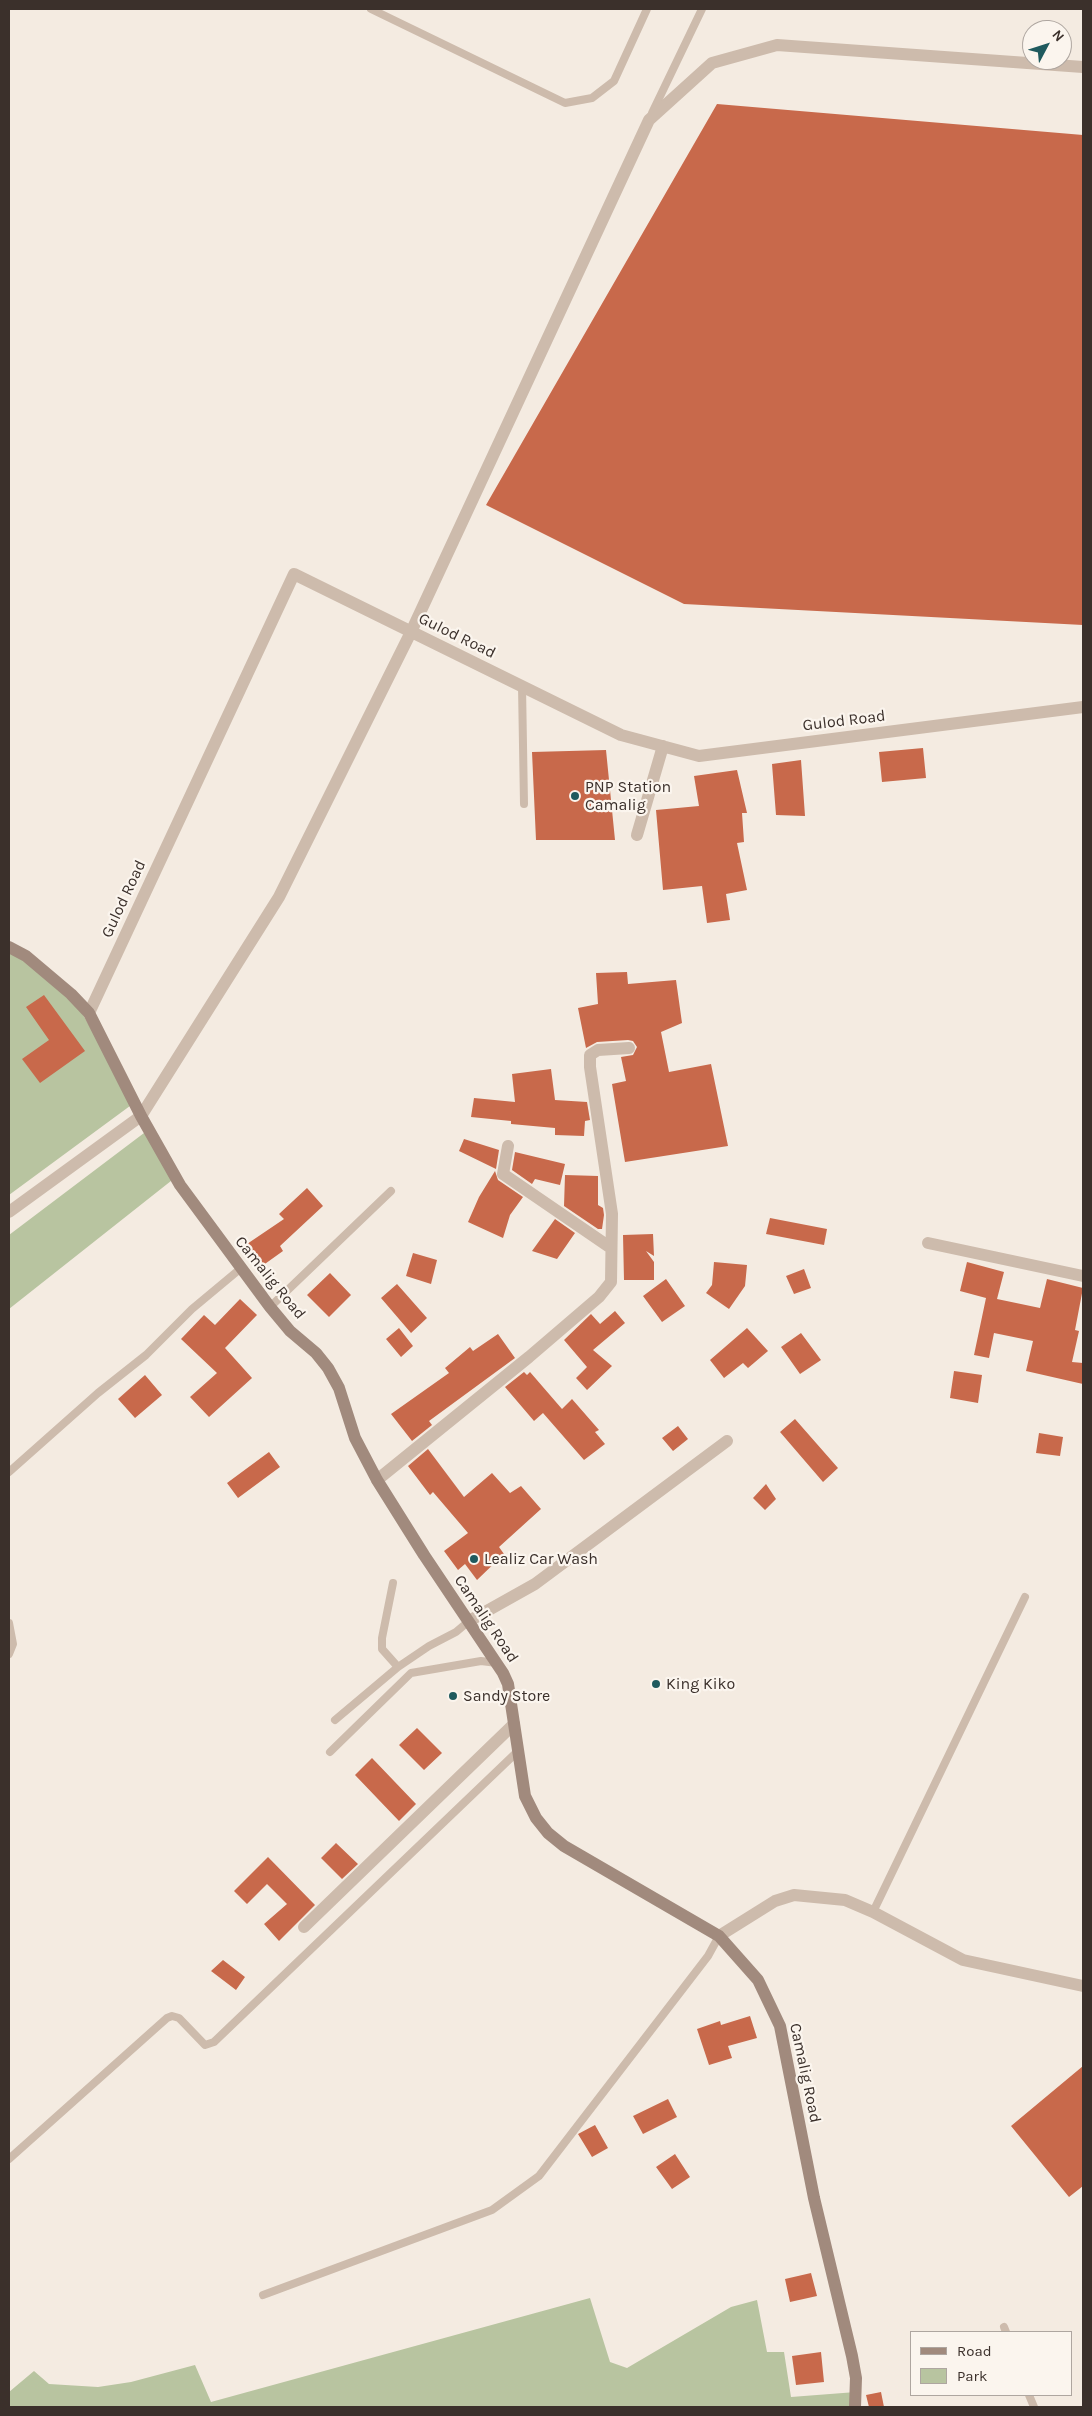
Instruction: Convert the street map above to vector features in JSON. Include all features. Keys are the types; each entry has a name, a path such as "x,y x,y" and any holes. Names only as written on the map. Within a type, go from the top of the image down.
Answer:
{"main road":[{"name":"Camalig Road","path":"9,947 26,956 71,994 88,1013 141,1116 180,1185 240,1269 270,1307 328,1368 339,1388 355,1438 377,1480 424,1555 498,1663 508,1684 526,1796 536,1818 548,1833 564,1846 719,1936 758,1980 780,2026 814,2198 852,2356 856,2378 855,2407"}],"street":[{"path":"9,1212 141,1116 279,897 411,632 650,120 712,63 777,45 1083,67"},
{"name":"Gulod Road","path":"88,1013 294,574 621,735 699,756 1083,707"},
{"path":"637,835 663,746"},
{"path":"377,1480 600,1297 611,1282 613,1268 611,1248 612,1214 590,1067 590,1055 598,1050 629,1048"},
{"path":"508,1146 503,1174 611,1248"},
{"path":"928,1243 1083,1276"},
{"path":"469,1621 535,1584 727,1441"},
{"path":"304,1928 514,1724"},
{"path":"719,1936 775,1901 794,1895 845,1900 873,1912 963,1960 1083,1986"}],"lane":[{"path":"371,9 565,103 592,98 614,81 647,9"},
{"path":"650,120 702,9"},
{"path":"522,686 524,804"},
{"path":"270,1307 391,1192"},
{"path":"9,1472 98,1393 146,1355 192,1309 240,1269"},
{"path":"393,1583 382,1638 382,1649 398,1667"},
{"path":"873,1912 1025,1597"},
{"path":"335,1720 398,1667 429,1646 456,1632 469,1621"},
{"path":"9,1623 13,1644 9,1654"},
{"path":"330,1752 411,1673 481,1661 498,1663"},
{"path":"9,2159 167,2018 172,2016 179,2018 205,2045 214,2042 518,1751"},
{"path":"263,2295 492,2210 539,2176 708,1956 719,1936"}],"green space":[{"path":"9,947 71,994 134,1103 9,1195"},
{"path":"148,1130 176,1177 9,1309 9,1235"},
{"path":"590,2298 610,2362 627,2368 731,2307 757,2300 767,2352 784,2352 791,2397 856,2392 855,2407 9,2407 9,2392 34,2371 49,2384 98,2387 131,2382 195,2365 211,2402"}],"building":[{"path":"717,104 1083,135 1083,625 684,604 486,505"},
{"path":"923,748 926,778 882,782 879,752"},
{"path":"606,750 615,840 536,840 532,752"},
{"path":"801,760 805,816 776,815 772,764"},
{"path":"737,770 747,813 742,813 744,842 737,843 747,890 726,894 730,920 707,923 702,886 663,890 656,810 699,806 694,776"},
{"path":"627,972 628,984 676,980 682,1023 661,1032 669,1072 711,1064 728,1146 625,1162 612,1084 626,1081 621,1057 633,1055 637,1047 633,1041 628,1040 597,1042 586,1048 578,1008 598,1004 596,973"},
{"path":"44,995 85,1051 40,1083 22,1059 49,1040 26,1007"},
{"path":"551,1069 555,1100 587,1102 590,1120 585,1121 584,1136 555,1135 555,1128 511,1124 511,1121 471,1117 474,1098 515,1102 512,1074"},
{"path":"464,1139 499,1150 496,1169 459,1151"},
{"path":"515,1152 565,1164 560,1185 535,1179 532,1184 512,1170"},
{"path":"495,1171 498,1180 523,1197 510,1215 503,1238 468,1222 479,1197"},
{"path":"565,1175 598,1176 598,1205 603,1208 604,1215 602,1229 598,1229 564,1206"},
{"path":"307,1188 323,1206 280,1246 283,1251 262,1266 247,1244 284,1219 279,1214"},
{"path":"770,1218 827,1229 824,1245 766,1234"},
{"path":"555,1219 575,1233 557,1259 532,1251"},
{"path":"653,1234 654,1256 646,1251 654,1262 654,1280 624,1280 623,1235"},
{"path":"413,1253 437,1260 431,1284 406,1276"},
{"path":"714,1262 747,1265 745,1286 729,1309 706,1293 712,1285"},
{"path":"967,1262 1004,1272 997,1299 1040,1308 1047,1279 1083,1288 1075,1330 1079,1331 1072,1362 1083,1363 1083,1384 1026,1371 1033,1341 994,1333 989,1358 974,1355 986,1298 960,1291"},
{"path":"804,1269 811,1288 794,1294 786,1276"},
{"path":"330,1273 351,1295 329,1317 307,1295"},
{"path":"666,1279 685,1306 662,1322 643,1296"},
{"path":"397,1284 427,1318 411,1333 381,1298"},
{"path":"240,1299 257,1315 225,1348 252,1378 209,1417 190,1397 217,1373 181,1339 204,1315 215,1325"},
{"path":"615,1311 625,1323 593,1350 612,1366 587,1390 576,1378 587,1367 564,1340 591,1314 600,1324"},
{"path":"399,1328 413,1346 401,1357 386,1339"},
{"path":"747,1328 768,1351 748,1368 743,1363 724,1378 710,1360"},
{"path":"801,1333 821,1360 800,1374 781,1347"},
{"path":"498,1334 515,1358 429,1421 432,1425 412,1441 391,1414 449,1373 445,1368 470,1347 473,1351"},
{"path":"954,1371 982,1375 978,1403 950,1398"},
{"path":"524,1372 527,1375 530,1372 562,1409 572,1399 599,1430 595,1432 605,1444 584,1460 543,1413 534,1421 505,1387"},
{"path":"145,1375 162,1395 135,1418 118,1399"},
{"path":"795,1419 838,1468 823,1482 780,1432"},
{"path":"678,1426 688,1439 673,1451 662,1438"},
{"path":"1039,1433 1063,1437 1060,1456 1036,1453"},
{"path":"428,1449 464,1497 492,1473 510,1493 521,1486 541,1509 499,1547 504,1554 477,1580 465,1564 458,1570 444,1551 468,1533 433,1492 430,1495 408,1466"},
{"path":"269,1452 280,1467 238,1498 227,1483"},
{"path":"766,1484 776,1499 765,1510 753,1498"},
{"path":"417,1728 442,1753 424,1770 399,1745"},
{"path":"372,1758 416,1804 399,1821 355,1775"},
{"path":"336,1843 358,1864 342,1879 321,1858"},
{"path":"268,1857 315,1905 279,1941 264,1924 287,1904 267,1884 247,1904 234,1891"},
{"path":"223,1960 245,1977 236,1990 211,1971"},
{"path":"750,2016 757,2038 728,2046 732,2058 709,2065 697,2029 720,2021 721,2025"},
{"path":"1083,2066 1083,2186 1069,2197 1011,2126"},
{"path":"668,2099 677,2117 643,2134 633,2116"},
{"path":"595,2125 608,2148 592,2157 578,2134"},
{"path":"675,2154 690,2177 672,2189 656,2167"},
{"path":"811,2273 817,2296 790,2302 785,2279"},
{"path":"821,2352 824,2382 796,2385 792,2356"},
{"path":"881,2392 884,2407 869,2407 866,2395"}],"place":[{"name":"PNP Station Camalig","path":"575,796"},
{"name":"Lealiz Car Wash","path":"474,1559"},
{"name":"King Kiko","path":"656,1684"},
{"name":"Sandy Store","path":"453,1696"}]}
